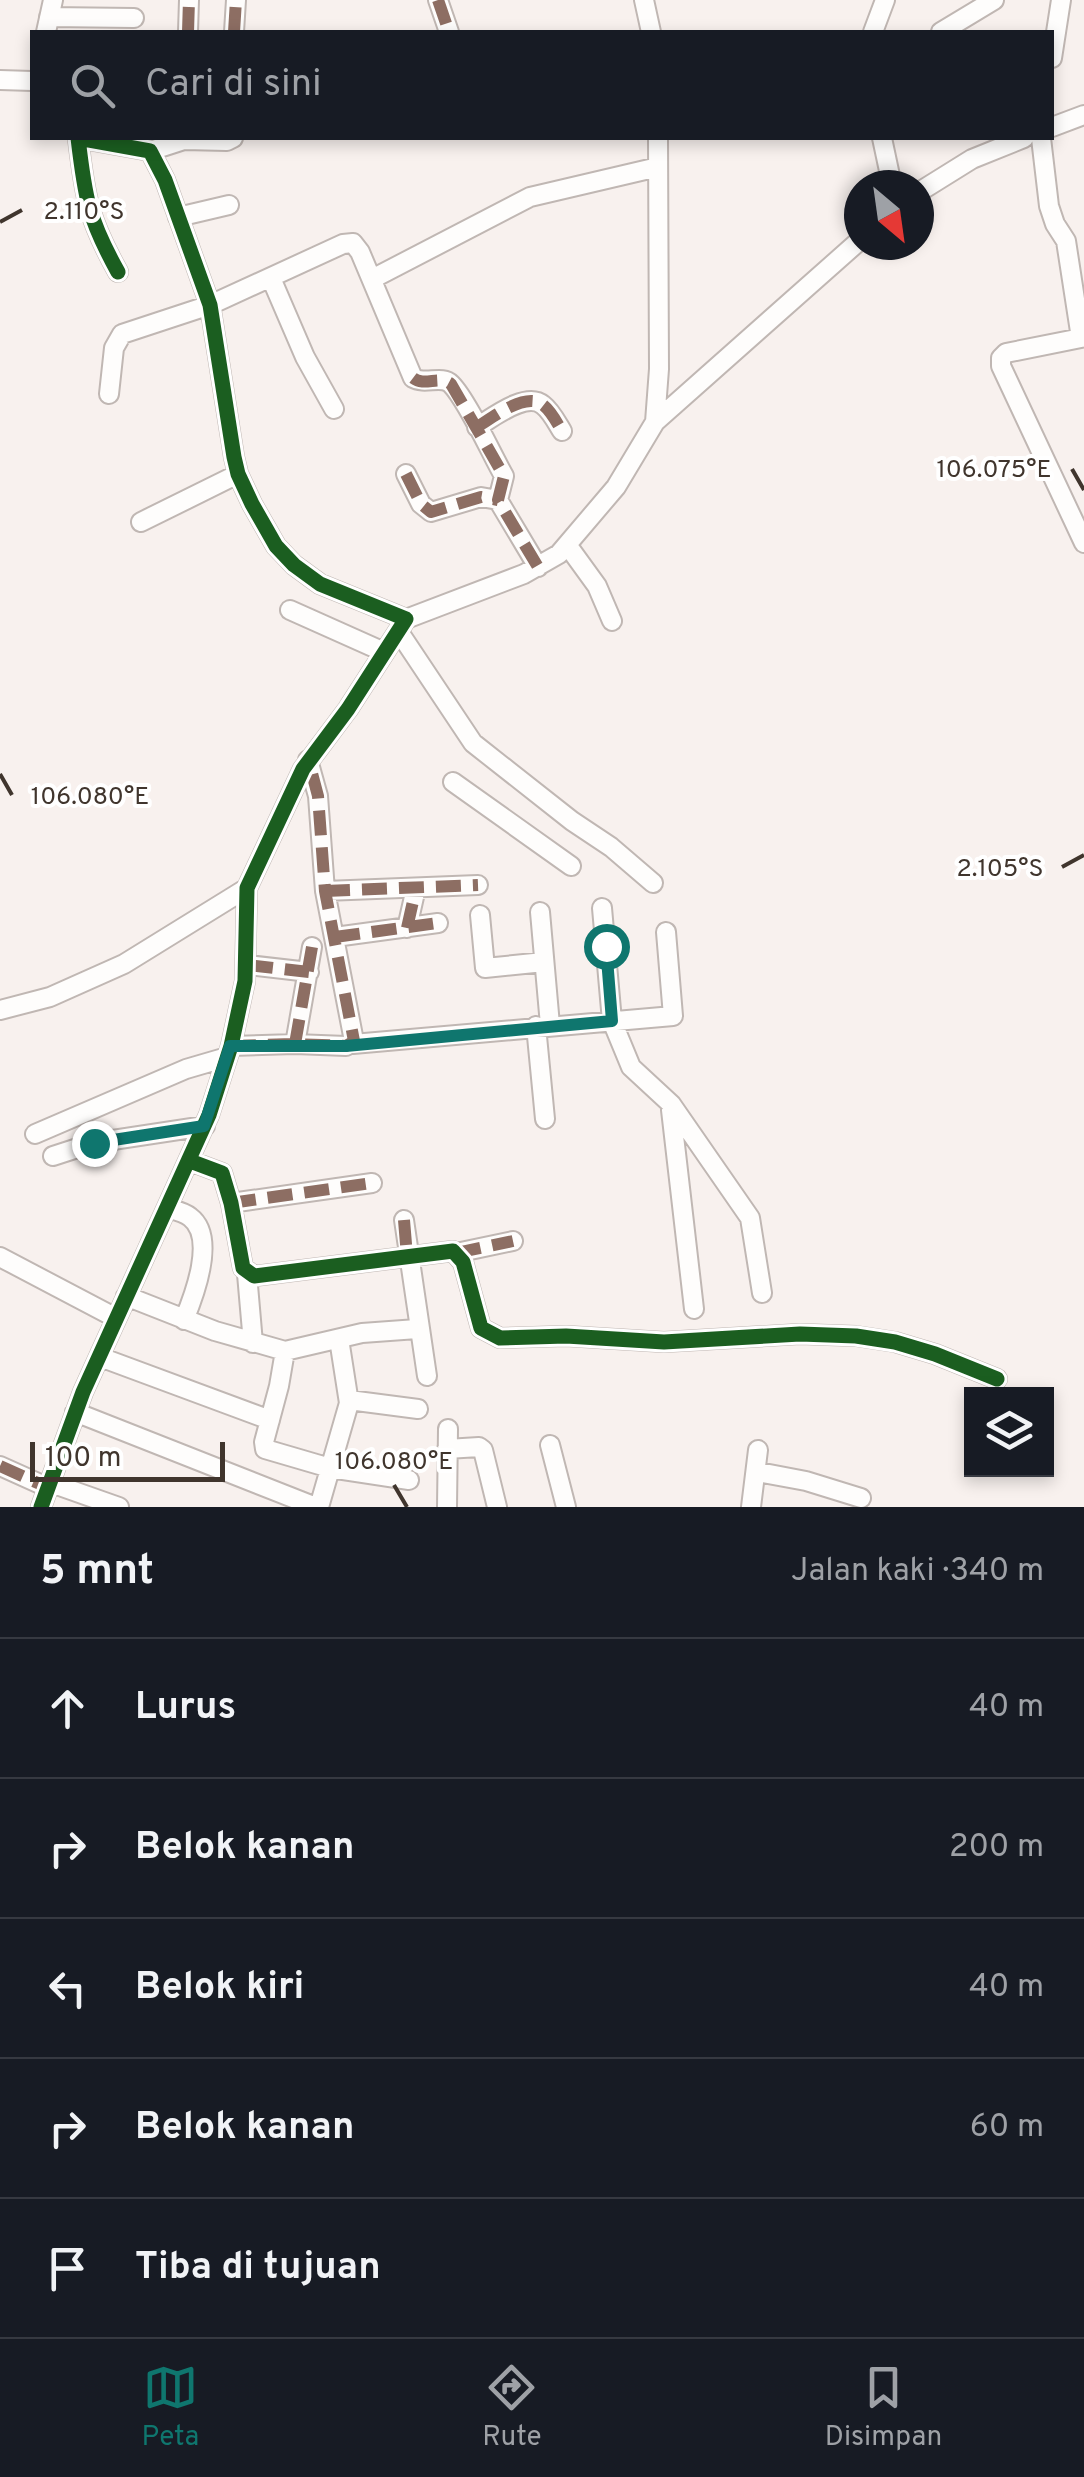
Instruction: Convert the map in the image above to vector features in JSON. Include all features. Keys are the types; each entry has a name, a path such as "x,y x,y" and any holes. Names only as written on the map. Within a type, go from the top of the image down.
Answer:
{"street":[{"path":"188,30 189,0"},
{"path":"234,30 236,0"},
{"path":"438,0 448,30"},
{"path":"644,0 651,30"},
{"path":"875,30 885,0"},
{"path":"944,30 994,0"},
{"path":"1054,45 1061,0"},
{"path":"49,16 134,18"},
{"path":"0,80 30,80"},
{"path":"1054,126 1084,115"},
{"path":"78,140 86,204 94,230 118,272"},
{"path":"89,140 150,151 181,140"},
{"path":"656,422 658,140"},
{"path":"882,140 889,170"},
{"path":"934,183 972,159 1019,140"},
{"path":"1040,140 1055,224 1075,238 1082,338 1006,353 1000,358 1084,543"},
{"path":"150,151 210,304 238,474 276,546 320,584 403,625 472,743 653,882"},
{"path":"372,279 530,197 658,167"},
{"path":"178,217 229,204"},
{"path":"110,394 114,348 122,334 210,304 348,242 357,246 414,378 451,384 504,476 498,500 538,567"},
{"path":"41,1507 75,1412 204,1126 229,1051 248,965 247,888 308,760 348,709 403,625 538,567 568,546 616,487 656,422 844,254"},
{"path":"271,278 334,409"},
{"path":"476,427 517,405 536,401 544,405 562,431"},
{"path":"141,522 238,474"},
{"path":"406,474 420,504 431,512 481,497 498,500"},
{"path":"568,546 598,586 612,621"},
{"path":"290,610 384,652"},
{"path":"308,760 318,796 325,891 353,1044"},
{"path":"453,782 570,866"},
{"path":"325,891 478,886"},
{"path":"0,1010 50,996 124,964 247,888"},
{"path":"406,928 416,888"},
{"path":"602,908 612,1021 631,1067 671,1104 750,1218 762,1293"},
{"path":"540,912 545,1119"},
{"path":"480,915 485,968 544,962"},
{"path":"335,937 438,923"},
{"path":"34,1134 229,1051 673,1016 666,932"},
{"path":"295,1044 312,948"},
{"path":"248,965 310,972"},
{"path":"671,1104 694,1310"},
{"path":"53,1156 94,1143 204,1126"},
{"path":"190,1160 220,1171 231,1202 240,1259 248,1274 253,1343"},
{"path":"231,1202 372,1183"},
{"path":"167,1208 188,1215 198,1231 200,1279 184,1320"},
{"path":"404,1220 426,1376"},
{"path":"248,1274 261,1277 407,1256 456,1253 512,1240"},
{"path":"456,1253 463,1262 481,1328 500,1338 566,1336 664,1342 724,1336 856,1336 936,1354 997,1380"},
{"path":"0,1257 116,1318"},
{"path":"126,1296 184,1320 285,1351 362,1333 418,1329"},
{"path":"75,1412 318,1507 349,1400 339,1339"},
{"path":"285,1351 264,1449 330,1468 408,1480"},
{"path":"100,1358 270,1420"},
{"path":"349,1400 418,1409"},
{"path":"447,1507 448,1428"},
{"path":"550,1445 566,1507"},
{"path":"447,1449 483,1450 497,1507"},
{"path":"751,1507 758,1450"},
{"path":"0,1466 118,1507"},
{"path":"758,1472 862,1498"}],"marked path":[{"path":"188,30 189,0"},
{"path":"234,30 236,0"},
{"path":"438,0 448,30"},
{"path":"413,378 451,384 504,476 498,500 538,567"},
{"path":"477,427 509,407 528,401 549,410 562,431"},
{"path":"406,474 421,504 431,512 481,497 498,500"},
{"path":"231,1046 346,1046 354,1041 325,891 318,796 309,762"},
{"path":"325,891 478,885"},
{"path":"407,928 416,888"},
{"path":"335,937 438,923"},
{"path":"295,1044 312,947"},
{"path":"248,965 309,972"},
{"path":"231,1203 372,1183"},
{"path":"404,1220 407,1256"},
{"path":"456,1253 513,1241"},
{"path":"0,1466 49,1488"}],"cycle path":[{"path":"78,140 89,207 118,272"},
{"path":"41,1507 83,1392 209,1115 231,1046 245,981 247,888 303,769 348,709 406,619 320,584 276,546 238,474 210,305 165,180 150,151 89,140"},
{"path":"190,1161 222,1173 243,1268 254,1276 453,1251 463,1262 481,1328 500,1338 566,1336 664,1342 800,1334 856,1336 935,1354 997,1379"}],"route":[{"path":"94,1143 204,1126 230,1046 346,1046 612,1021 606,946"}]}
